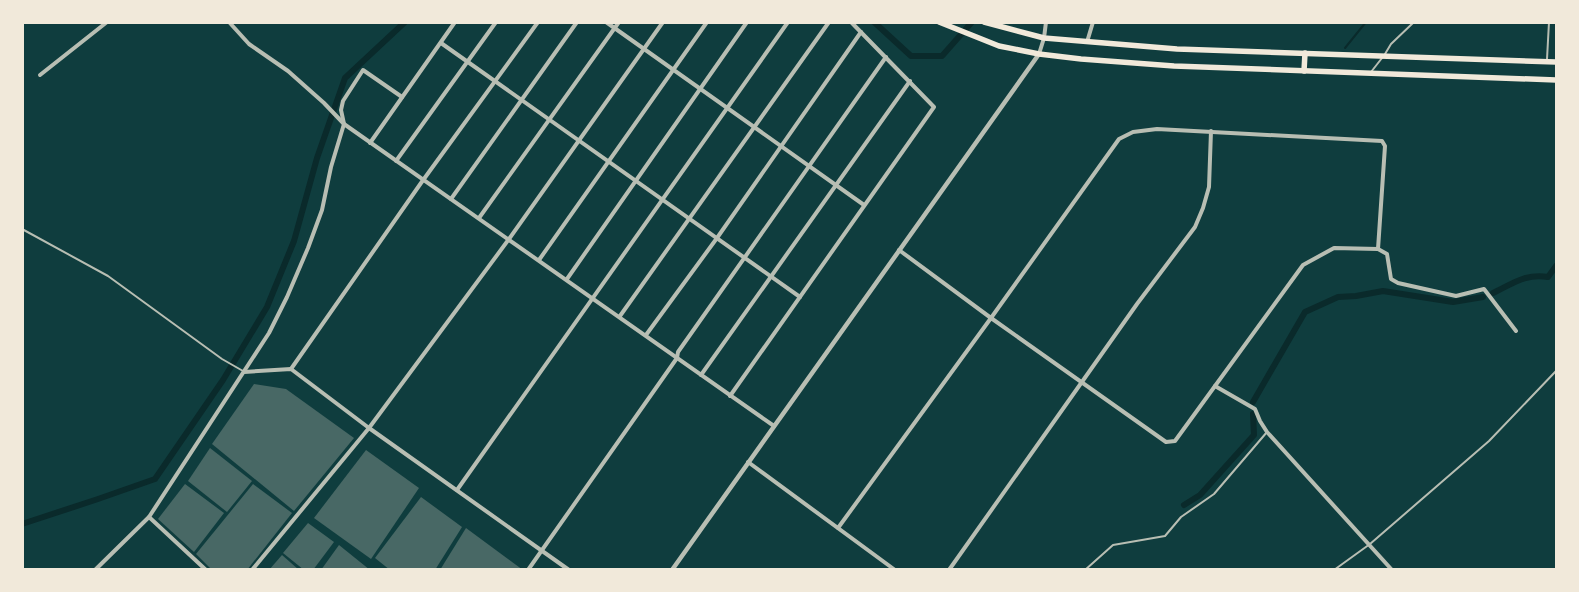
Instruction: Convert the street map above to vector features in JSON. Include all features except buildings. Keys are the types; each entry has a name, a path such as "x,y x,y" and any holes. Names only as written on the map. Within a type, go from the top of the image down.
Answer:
{"main road":[{"path":"940,22 999,46 1038,54 1174,66 1556,80"},
{"path":"987,24 1044,38 1176,49 1556,62"},
{"path":"1304,71 1305,53"}],"street":[{"path":"40,75 107,22"},
{"path":"230,22 249,44 288,71 324,103 344,124 620,316 774,426"},
{"path":"370,143 455,22"},
{"path":"396,161 496,22"},
{"path":"291,369 538,22"},
{"path":"451,199 578,22"},
{"path":"606,22 864,205"},
{"path":"479,218 619,22"},
{"path":"252,570 369,428 509,239 663,22"},
{"path":"539,260 707,22"},
{"path":"567,279 747,22"},
{"path":"457,490 788,22"},
{"path":"620,316 755,129 829,22"},
{"path":"730,396 934,107 851,22"},
{"path":"672,570 1038,54 1044,38 1046,22"},
{"path":"1087,42 1093,22"},
{"path":"646,335 717,238 861,32"},
{"path":"440,43 800,298"},
{"path":"528,570 678,358 678,352 886,56"},
{"path":"95,570 149,517 269,333 288,297 322,210 330,167 344,124 341,110 343,101 363,70 402,97"},
{"path":"701,375 910,81"},
{"path":"838,528 1119,139 1133,132 1157,129 1382,141 1386,146 1378,249"},
{"path":"949,570 1195,227 1203,208 1208,187 1211,132"},
{"path":"899,250 1166,442 1175,441 1303,265 1334,248 1378,249 1387,254 1392,279 1398,283 1456,296 1484,289 1516,331"},
{"path":"244,372 291,369 369,428 569,570"},
{"path":"1215,386 1255,409 1267,432 1392,570"},
{"path":"748,462 895,570"},
{"path":"149,517 206,570"}],"lane":[{"path":"1369,73 1391,44 1414,22"},
{"path":"1547,61 1549,22"},
{"path":"22,229 108,276 222,359 244,372"},
{"path":"1334,570 1370,544 1494,436 1556,371"},
{"path":"1085,570 1113,545 1165,536 1181,517 1214,494 1267,432"}],"waterway":[{"path":"22,524 155,479 223,380 267,307 294,241 317,158 345,78 405,22"},
{"path":"874,22 911,56 942,56 972,22"},
{"path":"1345,48 1366,22"},
{"path":"1493,293 1526,278 1548,277 1556,266"},
{"path":"1253,402 1305,312 1338,297 1383,291 1453,302 1483,297"},
{"path":"1184,505 1200,495 1254,435 1253,414"}]}
